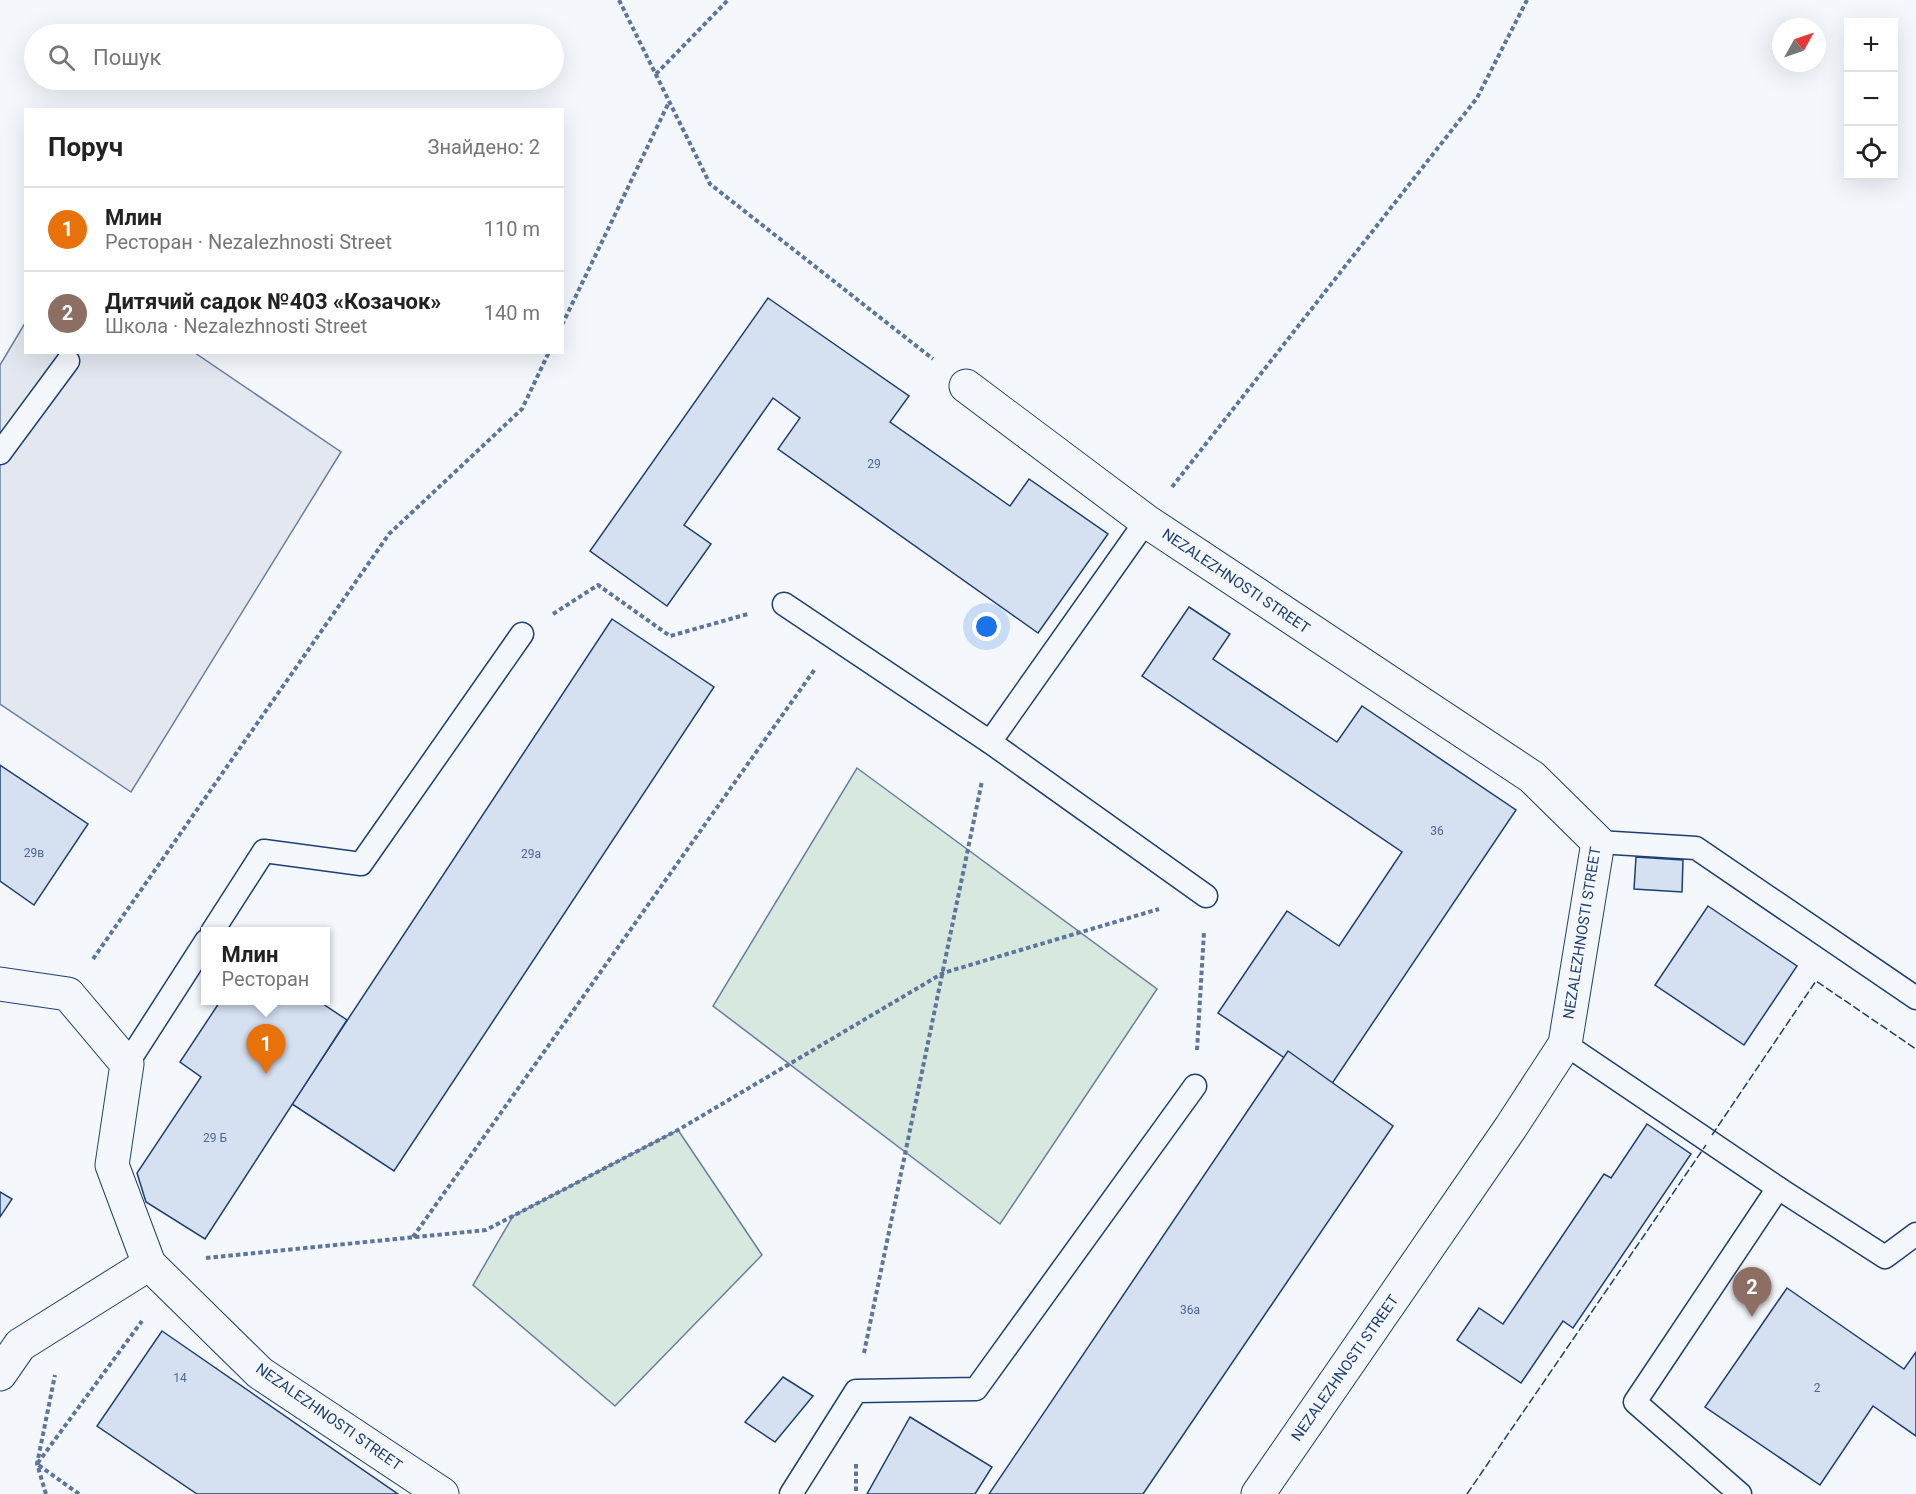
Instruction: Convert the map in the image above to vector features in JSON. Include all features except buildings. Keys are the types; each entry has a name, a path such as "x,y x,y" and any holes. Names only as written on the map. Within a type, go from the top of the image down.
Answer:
{"street":[{"name":"NEZALEZHNOSTI STREET","path":"966,386 1146,521 1532,777 1598,842 1565,1044 1258,1494"},
{"path":"0,984 68,994 127,1064"},
{"name":"NEZALEZHNOSTI STREET","path":"127,1064 112,1165 159,1274 260,1372 442,1494"},
{"path":"0,1374 20,1346 66,1316 159,1274"}],"lane":[{"path":"0,453 68,361"},
{"path":"990,742 1146,521"},
{"path":"784,604 990,742 1206,896"},
{"path":"215,927 264,851 361,864 522,634"},
{"path":"1598,842 1696,848 1916,998"},
{"path":"127,1064 201,949"},
{"path":"1565,1044 1778,1188 1885,1257 1916,1234"},
{"path":"791,1494 856,1391 976,1389 1195,1086"},
{"path":"1740,1494 1635,1402 1778,1188"}],"path":[{"path":"619,0 710,184 966,386"},
{"path":"656,75 728,0"},
{"path":"1146,521 1477,98 1527,0"},
{"path":"564,321 669,102"},
{"path":"68,994 389,534 522,409 548,354"},
{"path":"522,634 598,585 670,636 784,604"},
{"path":"413,1237 836,639"},
{"path":"856,1391 990,742"},
{"path":"37,1464 159,1274 413,1237 486,1230 678,1130 943,972 1206,896 1195,1086"},
{"path":"46,1494 37,1464 66,1316"},
{"path":"37,1464 79,1494"}],"shaded area":[{"path":"24,325 24,354 196,354 341,452 131,792 0,704 0,365"},
{"path":"857,768 1157,989 1000,1224 713,1006"},
{"path":"678,1130 762,1255 615,1406 473,1285 513,1216"}],"fence":[{"path":"1712,1135 1816,981 1916,1049"},
{"path":"1467,1494 1706,1145"}],"place":[{"name":"Млин","path":"266,1074"},
{"name":"Дитячий садок №403 «Козачок»","path":"1752,1317"}]}
